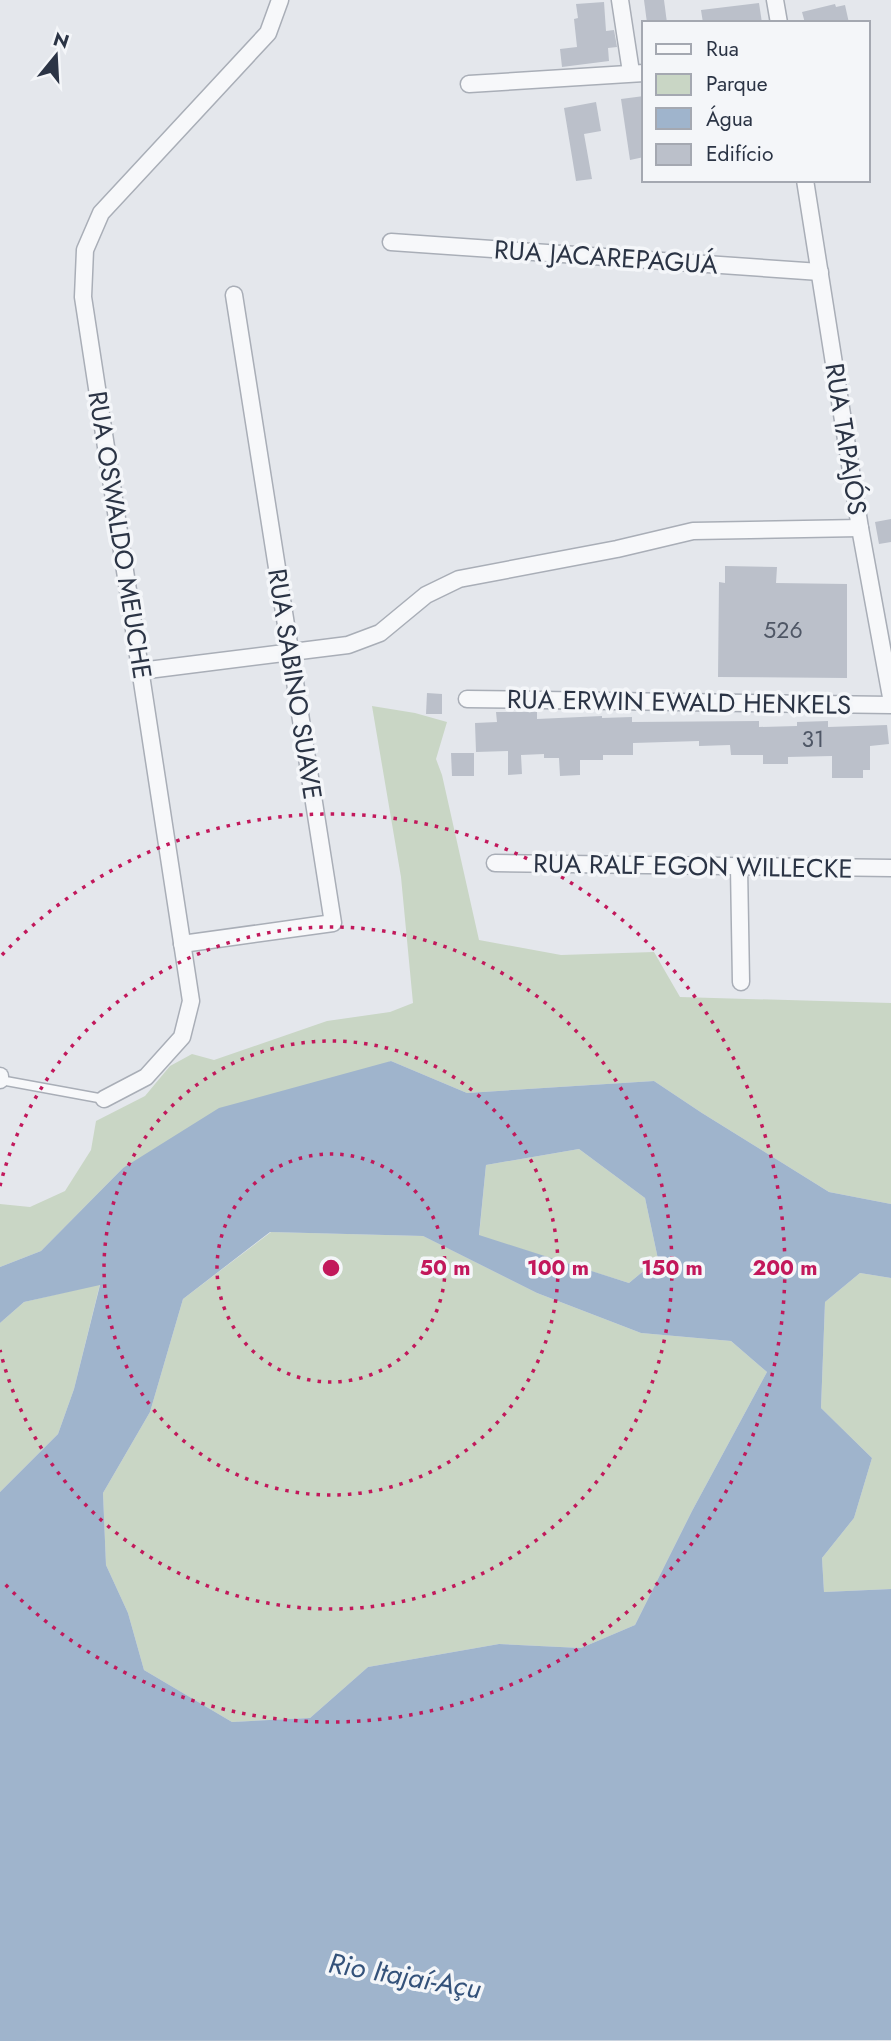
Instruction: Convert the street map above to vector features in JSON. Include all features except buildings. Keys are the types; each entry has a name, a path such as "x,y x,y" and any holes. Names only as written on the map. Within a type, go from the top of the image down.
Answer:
{"street":[{"name":"RUA OSWALDO MEUCHE","path":"104,1099 146,1077 182,1037 191,1001 83,297 85,250 101,214 268,33 279,0"},
{"path":"469,84 638,73 620,0"},
{"path":"775,0 779,21"},
{"name":"RUA TAPAJÓS","path":"805,182 860,528 891,696"},
{"name":"RUA JACAREPAGUÁ","path":"391,242 820,272"},
{"name":"RUA SABINO SUAVE","path":"182,944 333,923 234,295"},
{"path":"140,671 348,645 380,633 426,595 459,579 693,531 860,528"},
{"name":"RUA ERWIN EWALD HENKELS","path":"467,699 891,705"},
{"name":"RUA RALF EGON WILLECKE","path":"495,863 891,868"},
{"path":"739,867 741,982"}],"lane":[{"path":"0,1079 104,1099"}],"green space":[{"path":"372,706 415,713 447,722 436,759 442,775 479,940 561,955 654,952 680,997 891,1003 891,1204 829,1192 654,1081 467,1093 391,1061 123,1168 41,1251 0,1267 0,1204 30,1207 65,1191 91,1150 96,1121 145,1096 170,1066 192,1054 214,1060 327,1021 390,1012 413,1003 401,877"},
{"path":"579,1149 645,1198 658,1259 629,1283 479,1236 486,1165"},
{"path":"271,1232 423,1236 537,1293 641,1333 731,1341 767,1372 692,1511 635,1625 581,1648 499,1644 368,1667 310,1718 232,1722 144,1670 128,1613 106,1565 103,1493 150,1412 183,1299"},
{"path":"860,1273 891,1278 891,1589 824,1592 822,1558 854,1518 872,1458 821,1408 825,1302"},
{"path":"100,1284 74,1389 58,1434 0,1492 0,1323 24,1302"}],"water":[{"name":"Rio Itajaí-Açu","path":"391,1061 467,1093 654,1081 829,1192 891,1204 891,1278 860,1273 825,1302 821,1408 872,1458 854,1518 822,1558 824,1592 891,1589 891,2040 0,2041 0,1492 58,1434 74,1389 100,1285 24,1302 0,1323 0,1267 41,1251 123,1168 219,1108","holes":["579,1149 645,1198 658,1259 629,1283 479,1235 486,1165","270,1232 423,1236 537,1293 641,1333 731,1341 767,1372 692,1511 635,1625 581,1648 499,1644 368,1667 310,1718 232,1722 144,1670 128,1613 106,1565 103,1493 150,1412 183,1299"]}]}
